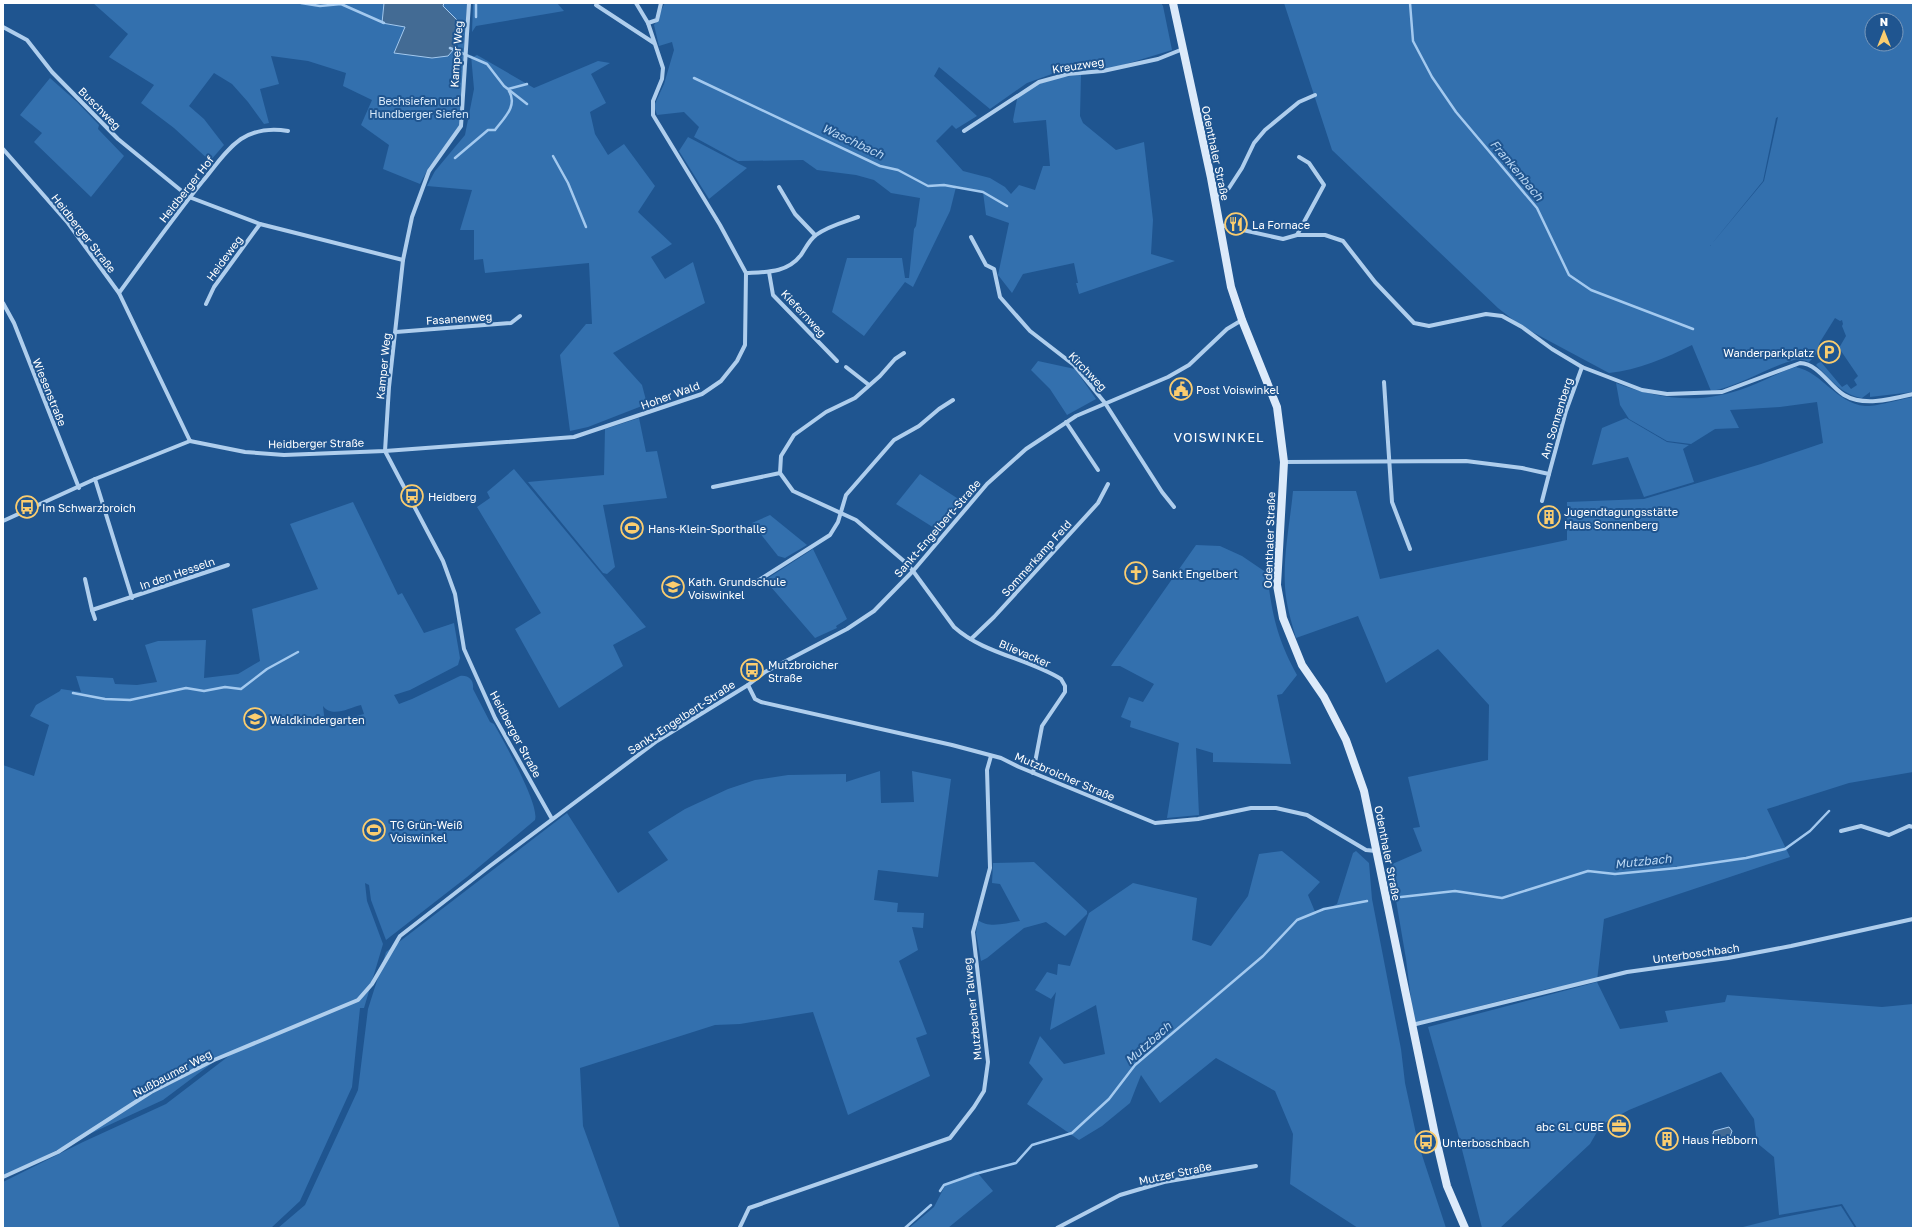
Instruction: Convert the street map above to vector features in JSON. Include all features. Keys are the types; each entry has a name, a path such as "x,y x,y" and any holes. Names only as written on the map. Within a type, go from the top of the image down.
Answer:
{"main road":[{"name":"Odenthaler Straße","path":"1173,3 1215,200 1231,287 1242,320 1277,407 1284,462 1277,585 1283,618 1302,665 1324,697 1346,740 1364,791 1447,1186 1465,1228"}],"street":[{"name":"Kamper Weg","path":"385,450 389,387 403,260 412,217 429,171 461,126 469,3"},
{"path":"636,3 648,22 655,43"},
{"path":"648,22 657,20 661,3"},
{"path":"596,6 655,43"},
{"name":"Buschweg","path":"3,27 27,40 52,72 118,139 189,197"},
{"name":"Hoher Wald","path":"385,450 574,437 702,394 721,381 737,360 745,345 746,273 720,225 653,115 653,101 662,79 663,68 655,43"},
{"name":"Kreuzweg","path":"964,131 1039,82 1068,74 1103,71 1158,59 1183,48"},
{"path":"1215,200 1229,188 1242,168 1254,143 1265,130 1299,102 1315,95"},
{"name":"Heidberger Hof","path":"119,293 189,197 217,163 241,139 257,131 275,128 288,131"},
{"name":"Heidberger Straße","path":"3,149 68,223 119,293 190,441 246,452 283,455 385,450 443,560 455,594 464,649 495,718 552,819"},
{"path":"1297,235 1324,185 1309,163 1299,157"},
{"path":"779,186 795,214 815,236"},
{"path":"189,197 260,224 403,260"},
{"path":"746,273 781,270 796,261 815,236 837,224 858,217"},
{"name":"Heideweg","path":"206,304 214,287 260,224"},
{"path":"1219,225 1282,239 1297,235 1325,235 1343,241 1376,282 1414,323 1429,326 1486,314 1497,315 1522,327 1552,349 1582,367 1642,390 1667,394 1705,394 1722,392 1742,386 1792,365 1803,363 1822,374 1844,395 1855,399 1875,401 1913,394"},
{"name":"Kirchweg","path":"971,237 986,265 994,269 1000,297 1006,305 1030,331 1074,365 1105,403 1162,492 1174,507"},
{"name":"Kiefernweg","path":"769,272 773,295 837,361"},
{"name":"Wiesenstraße","path":"3,303 14,323 79,488"},
{"name":"Fasanenweg","path":"396,332 511,323 520,316"},
{"name":"Sankt-Engelbert-Straße","path":"358,1000 372,984 400,936 552,819 657,741 748,685 765,672 847,629 874,611 914,571 987,484 1026,449 1066,422 1105,403 1168,377 1189,365 1227,329 1242,320"},
{"path":"713,487 780,474 781,456 794,435 826,412 855,398 880,376 895,359 904,353"},
{"path":"846,367 869,385"},
{"name":"Am Sonnenberg","path":"1542,501 1566,411 1582,367"},
{"path":"1384,382 1392,502 1410,549"},
{"path":"756,582 830,535 838,522 846,495 894,440 919,426 939,409 953,400"},
{"path":"1066,422 1098,470"},
{"path":"3,521 79,488 95,479 190,441"},
{"name":"Am Sonnenberg","path":"1284,462 1466,461 1522,468 1549,474"},
{"name":"Blievacker","path":"780,474 793,491 856,520 914,571 954,627 971,639 1053,674 1064,683 1065,689 1063,694 1042,726 1033,773"},
{"name":"In den Hesseln","path":"95,479 132,598"},
{"name":"Sommerkamp Feld","path":"971,639 994,617 1098,503 1108,484"},
{"name":"In den Hesseln","path":"92,610 228,565"},
{"path":"85,579 95,620"},
{"name":"Mutzbroicher Straße","path":"748,685 755,699 760,702 913,735 1001,758 1033,773 1155,823 1198,819 1251,808 1276,808 1307,815 1366,850 1376,851"},
{"name":"Mutzbacher Talweg","path":"740,1227 748,1208 950,1138 974,1107 984,1091 988,1062 973,932 990,868 987,770 991,756"},
{"path":"1841,831 1861,826 1888,835 1909,826 1913,827"},
{"name":"Unterboschbach","path":"1412,1025 1627,972 1728,958 1791,946 1913,919"},
{"name":"Nußbaumer Weg","path":"3,1178 58,1152 151,1092 214,1060 358,1000"},
{"name":"Mutzer Straße","path":"1058,1228 1120,1195 1164,1182 1256,1166"}],"green space":[{"name":"Bechsiefen und Hundberger Siefen","path":"93,3 384,3 382,23 443,6 444,3 467,3 459,132 429,167 420,184 383,169 389,145 361,125 372,100 343,86 346,73 308,61 271,56 279,84 260,89 269,123 264,124 248,102 232,84 214,73 189,106 204,119 224,145 210,161 174,128 141,103 154,85 109,57 128,34"},
{"path":"473,3 557,3 564,11 476,26 472,32"},
{"path":"665,3 1161,3 1163,6 1172,50 1113,68 1104,69 1102,63 1084,63 1084,71 1066,73 1063,70 1027,83 990,109 939,67 934,76 977,116 956,129 952,125 936,141 963,171 990,178 1005,187 1011,194 1019,185 1035,190 1043,166 1050,166 1046,120 1014,123 1013,120 1017,99 1030,88 1038,84 1064,77 1081,75 1080,116 1083,123 1116,150 1144,142 1153,220 1151,254 1175,261 1079,294 1076,283 1078,283 1074,263 1023,274 1012,293 998,275 1009,223 986,215 983,192 956,187 950,211 913,287 905,282 864,336 832,312 847,258 902,258 905,278 909,278 914,229 916,226 920,198 891,193 874,180 856,175 817,170 803,160 738,161 694,137 699,127 684,112 657,115 654,106 664,84 674,50 672,42 659,46 654,25"},
{"path":"1284,3 1913,3 1913,392 1870,397 1870,392 1862,398 1848,394 1831,381 1816,365 1818,363 1821,362 1842,387 1847,384 1851,389 1857,385 1854,380 1858,376 1839,348 1846,336 1842,326 1842,320 1840,321 1835,318 1820,342 1815,356 1809,362 1794,360 1783,363 1722,389 1711,391 1692,345 1652,363 1609,373 1521,326 1498,308 1332,150","holes":["1778,117 1764,181 1710,246 1763,181 1776,118"]},
{"path":"471,55 473,57 477,55 534,88 598,61 610,63 591,74 606,103 590,112 595,134 608,155 624,144 655,186 638,212 672,244 651,257 665,279 693,262 705,303 613,353 642,385 647,404 588,427 570,431 560,355 586,324 592,324 589,263 485,273 483,259 474,260 474,230 460,230 472,190 427,186 435,171 465,135 474,89"},
{"path":"50,78 77,102 99,125 98,129 124,156 91,197 34,142 42,133 20,115"},
{"path":"688,137 747,168 709,199 679,151"},
{"path":"1038,361 1075,369 1096,399 1067,415 1050,389 1031,370"},
{"path":"1796,367 1806,370 1814,375 1838,394 1855,404 1869,406 1913,397 1913,772 1849,783 1767,809 1790,857 1604,919 1597,981 1547,989 1414,1023 1406,959 1390,865 1422,851 1413,828 1420,827 1408,777 1488,760 1489,705 1438,649 1386,683 1358,616 1296,638 1286,600 1285,587 1286,551 1293,491 1356,491 1380,579 1567,540 1567,502 1644,499 1761,464 1823,443 1817,402 1780,407 1730,410 1739,428 1715,429 1691,444 1667,441 1629,419 1620,405 1616,383 1633,389 1665,396 1698,398 1731,393"},
{"path":"639,418 646,452 657,451 667,498 603,505 615,567 607,574 603,573 528,482 604,475 605,429"},
{"path":"1626,418 1667,442 1689,445 1683,449 1694,482 1644,497 1628,457 1592,465 1602,428"},
{"path":"514,469 646,627 613,645 623,666 559,708 515,629 541,613 477,507 490,498 487,492"},
{"path":"920,474 963,502 939,531 896,504"},
{"path":"353,502 398,595 402,593 424,633 454,623 460,658 458,665 410,690 394,695 399,704 460,676 468,677 473,683 473,689 490,722 494,724 499,732 527,787 535,812 535,820 467,877 386,940 371,900 369,885 365,883 367,901 383,944 364,1008 360,1008 352,1087 300,1201 271,1228 3,1228 3,1182 83,1142 166,1104 234,1052 215,1061 163,1100 81,1138 3,1177 3,765 34,776 49,725 30,716 36,705 61,689 81,692 76,676 113,678 115,684 137,685 157,682 145,645 158,641 206,640 204,678 238,674 260,661 252,609 318,589 290,524","holes":["361,705 364,714 325,724 323,706 327,710 336,712"]},
{"path":"770,515 807,545 785,558 778,556 752,523"},
{"path":"1196,545 1220,546 1242,556 1267,573 1276,626 1290,662 1297,675 1282,694 1277,695 1291,764 1213,762 1213,753 1196,748 1199,815 1167,818 1179,743 1130,727 1131,721 1121,717 1129,697 1143,702 1154,684 1120,666 1111,666"},
{"path":"813,549 847,619 836,626 837,628 815,638 765,580"},
{"path":"880,771 881,803 914,802 912,771 951,779 938,877 878,870 874,900 898,903 897,912 924,913 923,928 912,927 918,950 899,961 927,1034 916,1038 930,1076 848,1115 813,1012 740,1024 715,1025 580,1068 583,1126 620,1228 278,1228 305,1205 358,1090 368,1009 386,952 567,813 618,893 668,860 648,832 685,809 728,789 755,780 788,775 846,774 846,782"},
{"path":"1282,851 1320,882 1308,895 1316,914 1337,904 1353,853 1356,851 1369,863 1372,899 1401,1049 1405,1083 1418,1143 1446,1228 1358,1228 1290,1184 1293,1134 1275,1091 1216,1058 1160,1103 1141,1075 1130,1103 1102,1126 1079,1140 1027,1104 1043,1079 1029,1063 1040,1036 1064,1064 1105,1054 1096,1005 1050,1030 1056,992 1051,999 1035,990 1047,972 1057,975 1058,964 1070,966 1089,913 1133,883 1197,898 1192,940 1211,946 1248,896 1259,854"},
{"path":"1034,862 1087,911 1087,914 1065,936 1046,922 1024,928 987,958 981,961 976,933 978,920 982,923 993,925 1020,921 1000,884 992,883 993,863"},
{"path":"1597,982 1620,1029 1668,1022 1665,1011 1725,1002 1727,995 1882,1007 1913,1004 1913,1228 1857,1228 1842,1204 1779,1215 1774,1157 1757,1143 1754,1119 1721,1072 1629,1110 1601,1125 1590,1144 1500,1228 1482,1228 1457,1130 1428,1027"},
{"path":"976,1171 993,1191 948,1228 909,1228 934,1207 946,1184"},
{"path":"1841,1206 1855,1228 1739,1228 1779,1218"}],"shaded area":[{"path":"384,3 444,3 443,6 461,24 454,49 448,56 432,58 394,53 405,27 382,23"},
{"path":"1729,1127 1732,1131 1730,1137 1719,1144 1712,1142 1714,1131"}],"waterway":[{"name":"Waschbach","path":"301,3 320,6 341,4 384,23"},
{"path":"476,3 476,17"},
{"name":"Frankenbach","path":"1410,3 1413,41 1432,77 1456,112 1537,208 1569,275 1591,290 1693,329"},
{"name":"Waschbach","path":"450,48 487,64 504,86 527,104"},
{"name":"Waschbach","path":"694,78 880,166 898,170 928,186 944,185 983,192 1007,206"},
{"name":"Waschbach","path":"508,89 527,84"},
{"path":"455,158 488,130 495,130 509,112 511,107 512,102 509,91"},
{"path":"553,156 568,183 586,227"},
{"path":"73,693 105,699 130,700 186,688 204,691 225,687 241,689 267,669 298,652"},
{"name":"Mutzbach","path":"1401,897 1455,891 1502,898 1588,871 1615,874 1677,868 1746,858 1785,849 1810,831 1829,811"},
{"name":"Mutzbach","path":"940,1191 944,1185 975,1174 1016,1163 1032,1145 1072,1133 1109,1099 1135,1065 1263,956 1297,920 1324,909 1367,901"},
{"name":"Mutzbach","path":"905,1228 931,1205"}],"place":[{"name":"La Fornace","path":"1236,224"},
{"name":"Wanderparkplatz","path":"1829,352"},
{"name":"Post Voiswinkel","path":"1181,389"},
{"name":"Heidberg","path":"412,496"},
{"name":"Im Schwarzbroich","path":"27,507"},
{"name":"Jugendtagungsstätte Haus Sonnenberg","path":"1549,517"},
{"name":"Hans-Klein-Sporthalle","path":"632,528"},
{"name":"Sankt Engelbert","path":"1136,573"},
{"name":"Kath. Grundschule Voiswinkel","path":"673,587"},
{"name":"Mutzbroicher Straße","path":"752,670"},
{"name":"Waldkindergarten","path":"255,719"},
{"name":"TG Grün-Weiß Voiswinkel","path":"374,830"},
{"name":"abc GL CUBE","path":"1619,1126"},
{"name":"Haus Hebborn","path":"1667,1139"},
{"name":"Unterboschbach","path":"1426,1142"}],"district":[{"name":"VOISWINKEL","path":"1219,437"}]}
